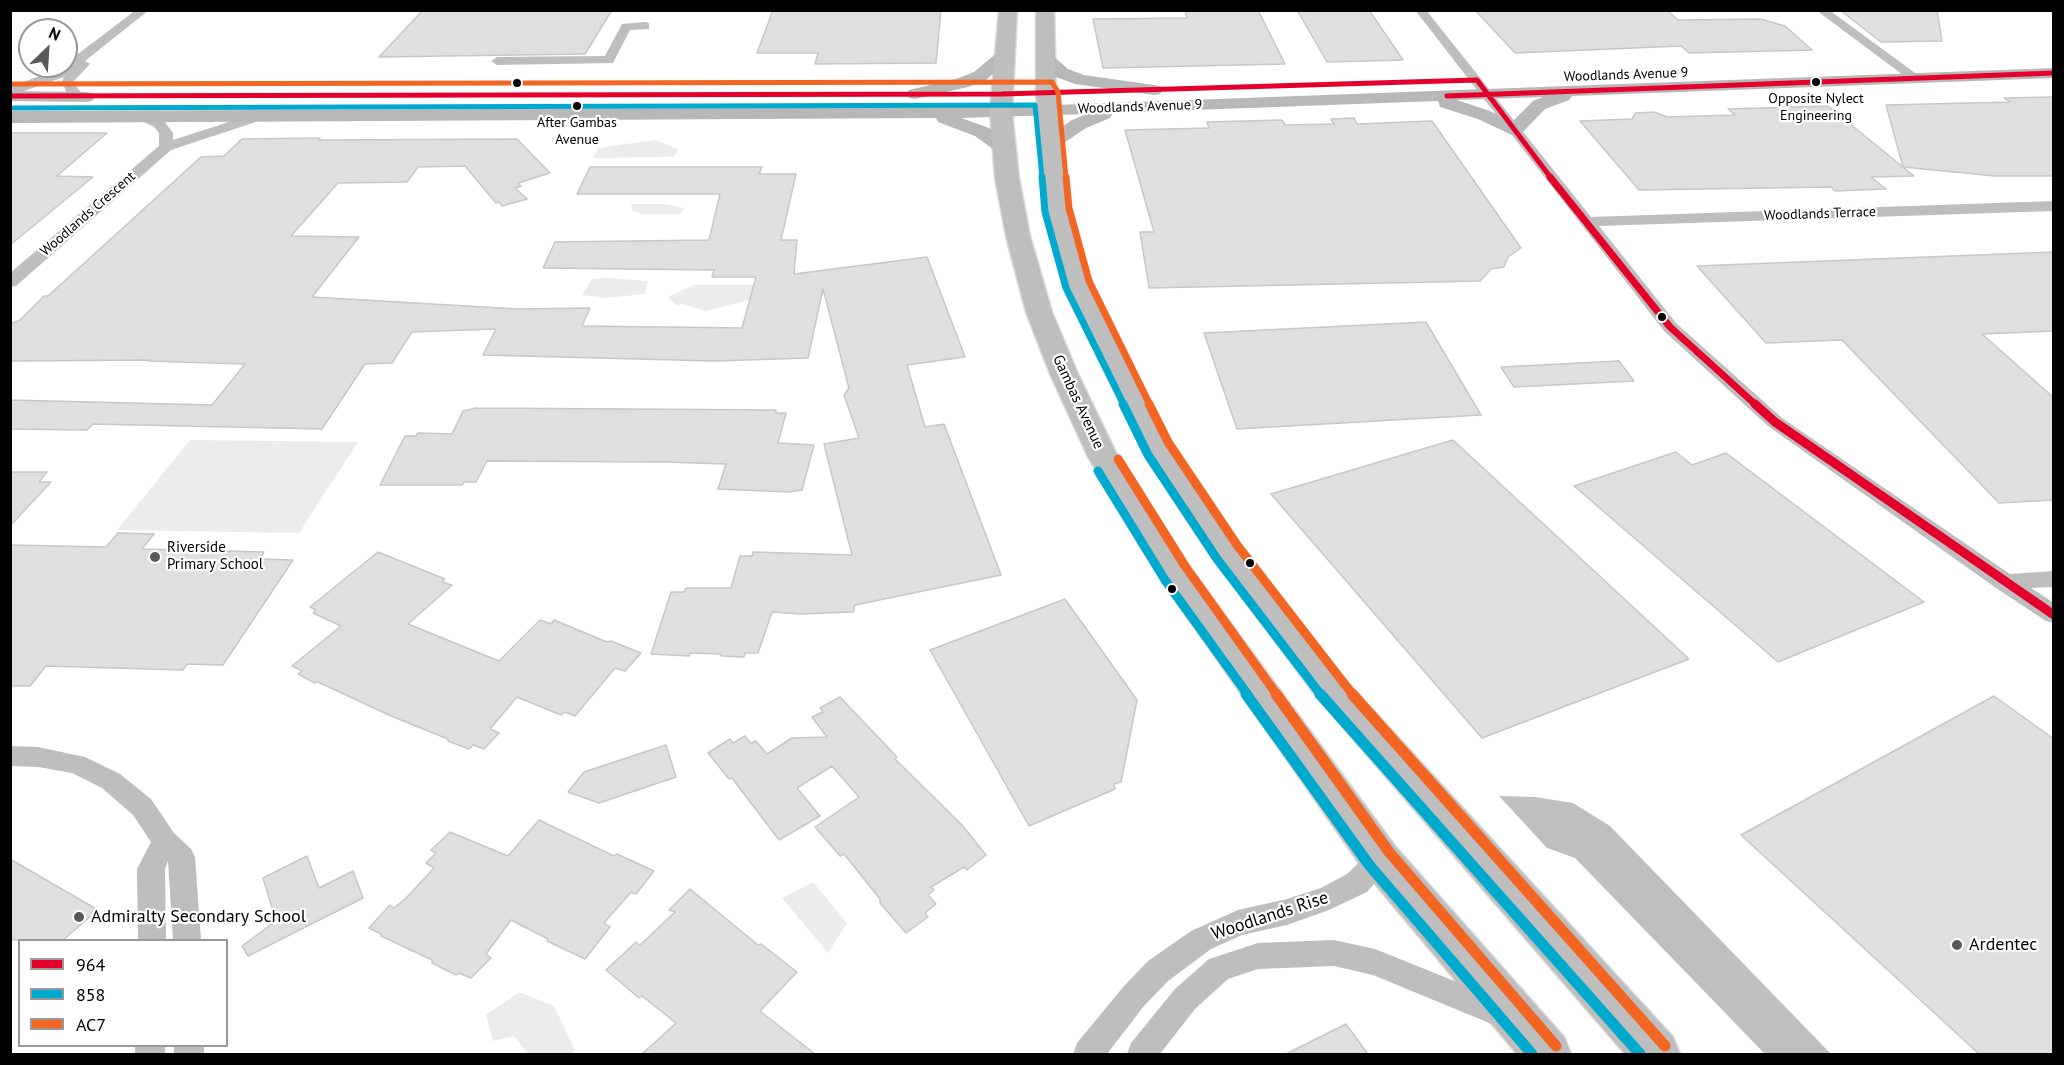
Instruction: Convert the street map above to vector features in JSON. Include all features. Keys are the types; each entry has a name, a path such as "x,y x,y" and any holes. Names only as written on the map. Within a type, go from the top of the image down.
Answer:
{"main road":[{"name":"Gambas Avenue","path":"1008,10 1001,103 1007,178 1018,236 1039,312 1064,375 1103,457 1175,573 1380,859 1547,1054"},
{"path":"1045,10 1048,116 1057,210 1078,285 1158,448 1227,552 1329,686 1656,1054"},
{"path":"915,94 962,83 980,76 1005,56"},
{"path":"1046,59 1062,73 1081,80 1154,90"},
{"name":"Woodlands Avenue 9","path":"10,94 80,97 915,94 1001,103 1048,116 1127,107 1412,97 1482,88 1897,65 2054,61"},
{"name":"Woodlands Avenue 9","path":"1048,116 1154,90 1482,88 1575,92 2054,73"},
{"path":"1412,97 1463,107 1514,130 1539,105 1575,92"},
{"name":"Woodlands Avenue 9","path":"10,117 904,112 1001,103"},
{"path":"1048,116 1095,116 1127,107"},
{"path":"904,112 963,124 982,132 1004,148"}],"street":[{"path":"10,94 60,74 144,10"},
{"path":"80,97 69,85 73,73 155,10"},
{"path":"1420,10 1670,327 1775,422 2054,615"},
{"path":"1821,10 1916,78"},
{"path":"497,61 609,60 626,27 645,26"},
{"name":"Woodlands Crescent","path":"10,282 166,147 266,114"},
{"path":"143,116 159,124 166,133 166,147"},
{"name":"Woodlands Terrace","path":"1586,222 2054,206"},
{"path":"2004,582 2054,579"},
{"path":"10,756 38,757 76,764 111,781 142,807 165,841 182,856 187,939"},
{"path":"152,939 151,869 165,841"},
{"name":"Woodlands Rise","path":"1088,1054 1134,996 1158,971 1201,940 1238,923 1287,912 1329,898 1357,883 1380,859"},
{"path":"1142,1054 1185,999 1219,969 1258,956 1334,953 1375,962 1516,1020"}],"shaded area":[{"path":"655,140 678,149 674,157 593,158 598,148"},
{"path":"631,204 663,204 684,208 681,214 642,214 632,210"},
{"path":"592,279 648,281 645,294 606,298 582,295"},
{"path":"694,285 756,285 752,299 706,311 682,304 678,306 668,297"},
{"path":"190,440 358,442 299,533 117,530"},
{"path":"1499,796 1535,797 1573,803 1610,826 1831,1054 1765,1054 1575,858 1547,848"},
{"path":"813,882 847,923 828,953 782,898"},
{"path":"519,992 554,1006 575,1050 570,1054 528,1054 514,1036 493,1041 486,1015"}],"building":[{"path":"423,10 612,10 585,54 379,57"},
{"path":"773,10 941,10 936,63 815,64 818,53 757,53"},
{"path":"1185,10 1258,10 1285,64 1103,68 1093,19 1187,18"},
{"path":"1297,10 1369,10 1403,60 1327,62"},
{"path":"1475,10 1667,10 1678,20 1761,19 1785,26 1812,50 1689,53 1681,46 1515,53"},
{"path":"1840,10 1937,10 1942,41 1881,42"},
{"path":"2054,97 2054,176 1995,176 1903,167 1886,105 2010,102 2004,98"},
{"path":"1828,106 1914,176 1871,177 1886,189 1835,191 1831,187 1639,190 1580,121 1632,119 1635,113 1654,112 1667,117 1735,115 1728,109"},
{"path":"1354,118 1357,124 1432,121 1521,248 1508,257 1504,267 1491,269 1480,281 1149,288 1140,232 1154,232 1125,130 1209,128 1207,122 1282,120 1285,125 1334,124 1331,119"},
{"path":"10,133 107,133 57,176 93,177 10,245"},
{"path":"320,138 319,140 517,139 550,173 518,183 521,186 515,188 527,199 502,206 499,202 496,203 465,166 418,167 407,182 338,183 291,236 359,237 312,297 519,309 590,308 582,326 742,328 756,277 712,277 714,270 543,268 555,242 709,240 720,194 577,194 590,167 762,167 759,174 796,174 781,240 797,240 794,274 927,257 965,357 907,365 925,427 944,424 1001,575 855,605 853,612 801,614 772,612 758,653 745,653 744,657 690,653 689,656 651,654 671,592 684,592 686,588 731,588 740,556 752,556 753,552 852,555 824,444 859,438 844,395 849,388 823,289 808,358 714,361 483,355 496,329 412,332 392,363 365,364 322,429 93,424 87,430 10,429 10,400 212,405 245,364 150,360 10,361 10,324 20,320 44,296 48,296 201,157 224,156 242,139"},
{"path":"2054,252 2054,331 1982,334 2054,398 2054,500 1999,503 1842,340 1766,343 1697,266"},
{"path":"1426,322 1481,415 1237,429 1204,333"},
{"path":"1619,361 1634,381 1514,387 1501,367"},
{"path":"476,408 776,410 776,413 786,413 778,443 814,445 802,490 789,492 718,489 726,464 666,462 487,461 476,482 464,482 462,485 380,485 405,436 416,436 418,433 452,434 463,411"},
{"path":"1453,440 1689,659 1482,738 1271,494"},
{"path":"1676,452 1692,465 1726,453 1924,602 1778,662 1574,486"},
{"path":"10,472 47,472 39,482 51,482 10,526"},
{"path":"118,533 154,534 142,549 264,552 260,559 293,560 223,665 187,664 183,670 46,666 30,686 10,686 10,545 106,547"},
{"path":"378,552 445,579 442,582 452,585 408,624 499,661 540,620 551,624 554,620 641,653 625,671 615,668 575,716 565,712 561,715 517,697 490,729 499,733 484,749 473,745 469,749 448,741 448,739 391,716 318,682 315,683 298,674 302,671 292,666 341,626 313,613 316,610 310,607"},
{"path":"1065,599 1137,700 1121,782 1114,784 1115,789 1029,826 930,650"},
{"name":"Ardentec","path":"1994,696 2054,739 2054,1054 1979,1054 1741,835"},
{"path":"840,697 897,757 895,759 962,825 986,855 967,870 964,867 931,887 934,890 928,895 936,904 925,913 928,917 906,933 880,903 880,899 844,854 840,856 815,827 859,797 832,766 797,788 820,816 779,840 732,778 729,779 708,753 730,739 733,743 745,736 751,743 756,741 767,754 792,738 827,737 812,717 823,712 820,708"},
{"path":"666,745 676,777 599,803 568,792 584,772"},
{"path":"539,820 614,856 617,854 654,871 636,894 631,892 604,923 610,927 585,959 511,920 486,954 491,958 471,978 459,973 456,975 369,928 390,905 394,908 406,898 434,868 426,863 436,853 431,850 450,832 508,856"},
{"path":"307,856 319,888 353,871 363,898 248,956 242,946 276,921 263,878"},
{"path":"10,859 98,910 64,939 10,940"},
{"path":"690,889 758,945 761,944 797,972 760,1011 815,1054 642,1054 676,1023 642,996 639,998 606,970 636,942 640,945 675,912 669,910"},
{"path":"1346,1024 1368,1054 1286,1054"}],"transit line":[{"name":"964","path":"1447,96 2054,73"},
{"name":"964","path":"10,96 1002,94 1477,80 1540,164 1670,327 1775,422 2054,615"},
{"name":"AC7","path":"10,84 1052,82 1058,92 1069,208 1089,281 1168,442 1237,545 1338,678 1665,1046"},
{"name":"858","path":"10,108 1035,105 1045,212 1066,288 1148,455 1217,559 1319,693 1640,1054"},
{"name":"AC7","path":"1118,459 1185,566 1389,852 1556,1046"},
{"name":"858","path":"1098,471 1165,580 1370,866 1532,1054"}],"place":[{"name":"Opposite Nylect Engineering","path":"1816,82"},
{"name":"After Gambas Avenue","path":"577,106"},
{"name":"Riverside Primary School","path":"155,557"},
{"name":"Admiralty Secondary School","path":"79,917"},
{"name":"Ardentec","path":"1957,945"}]}
